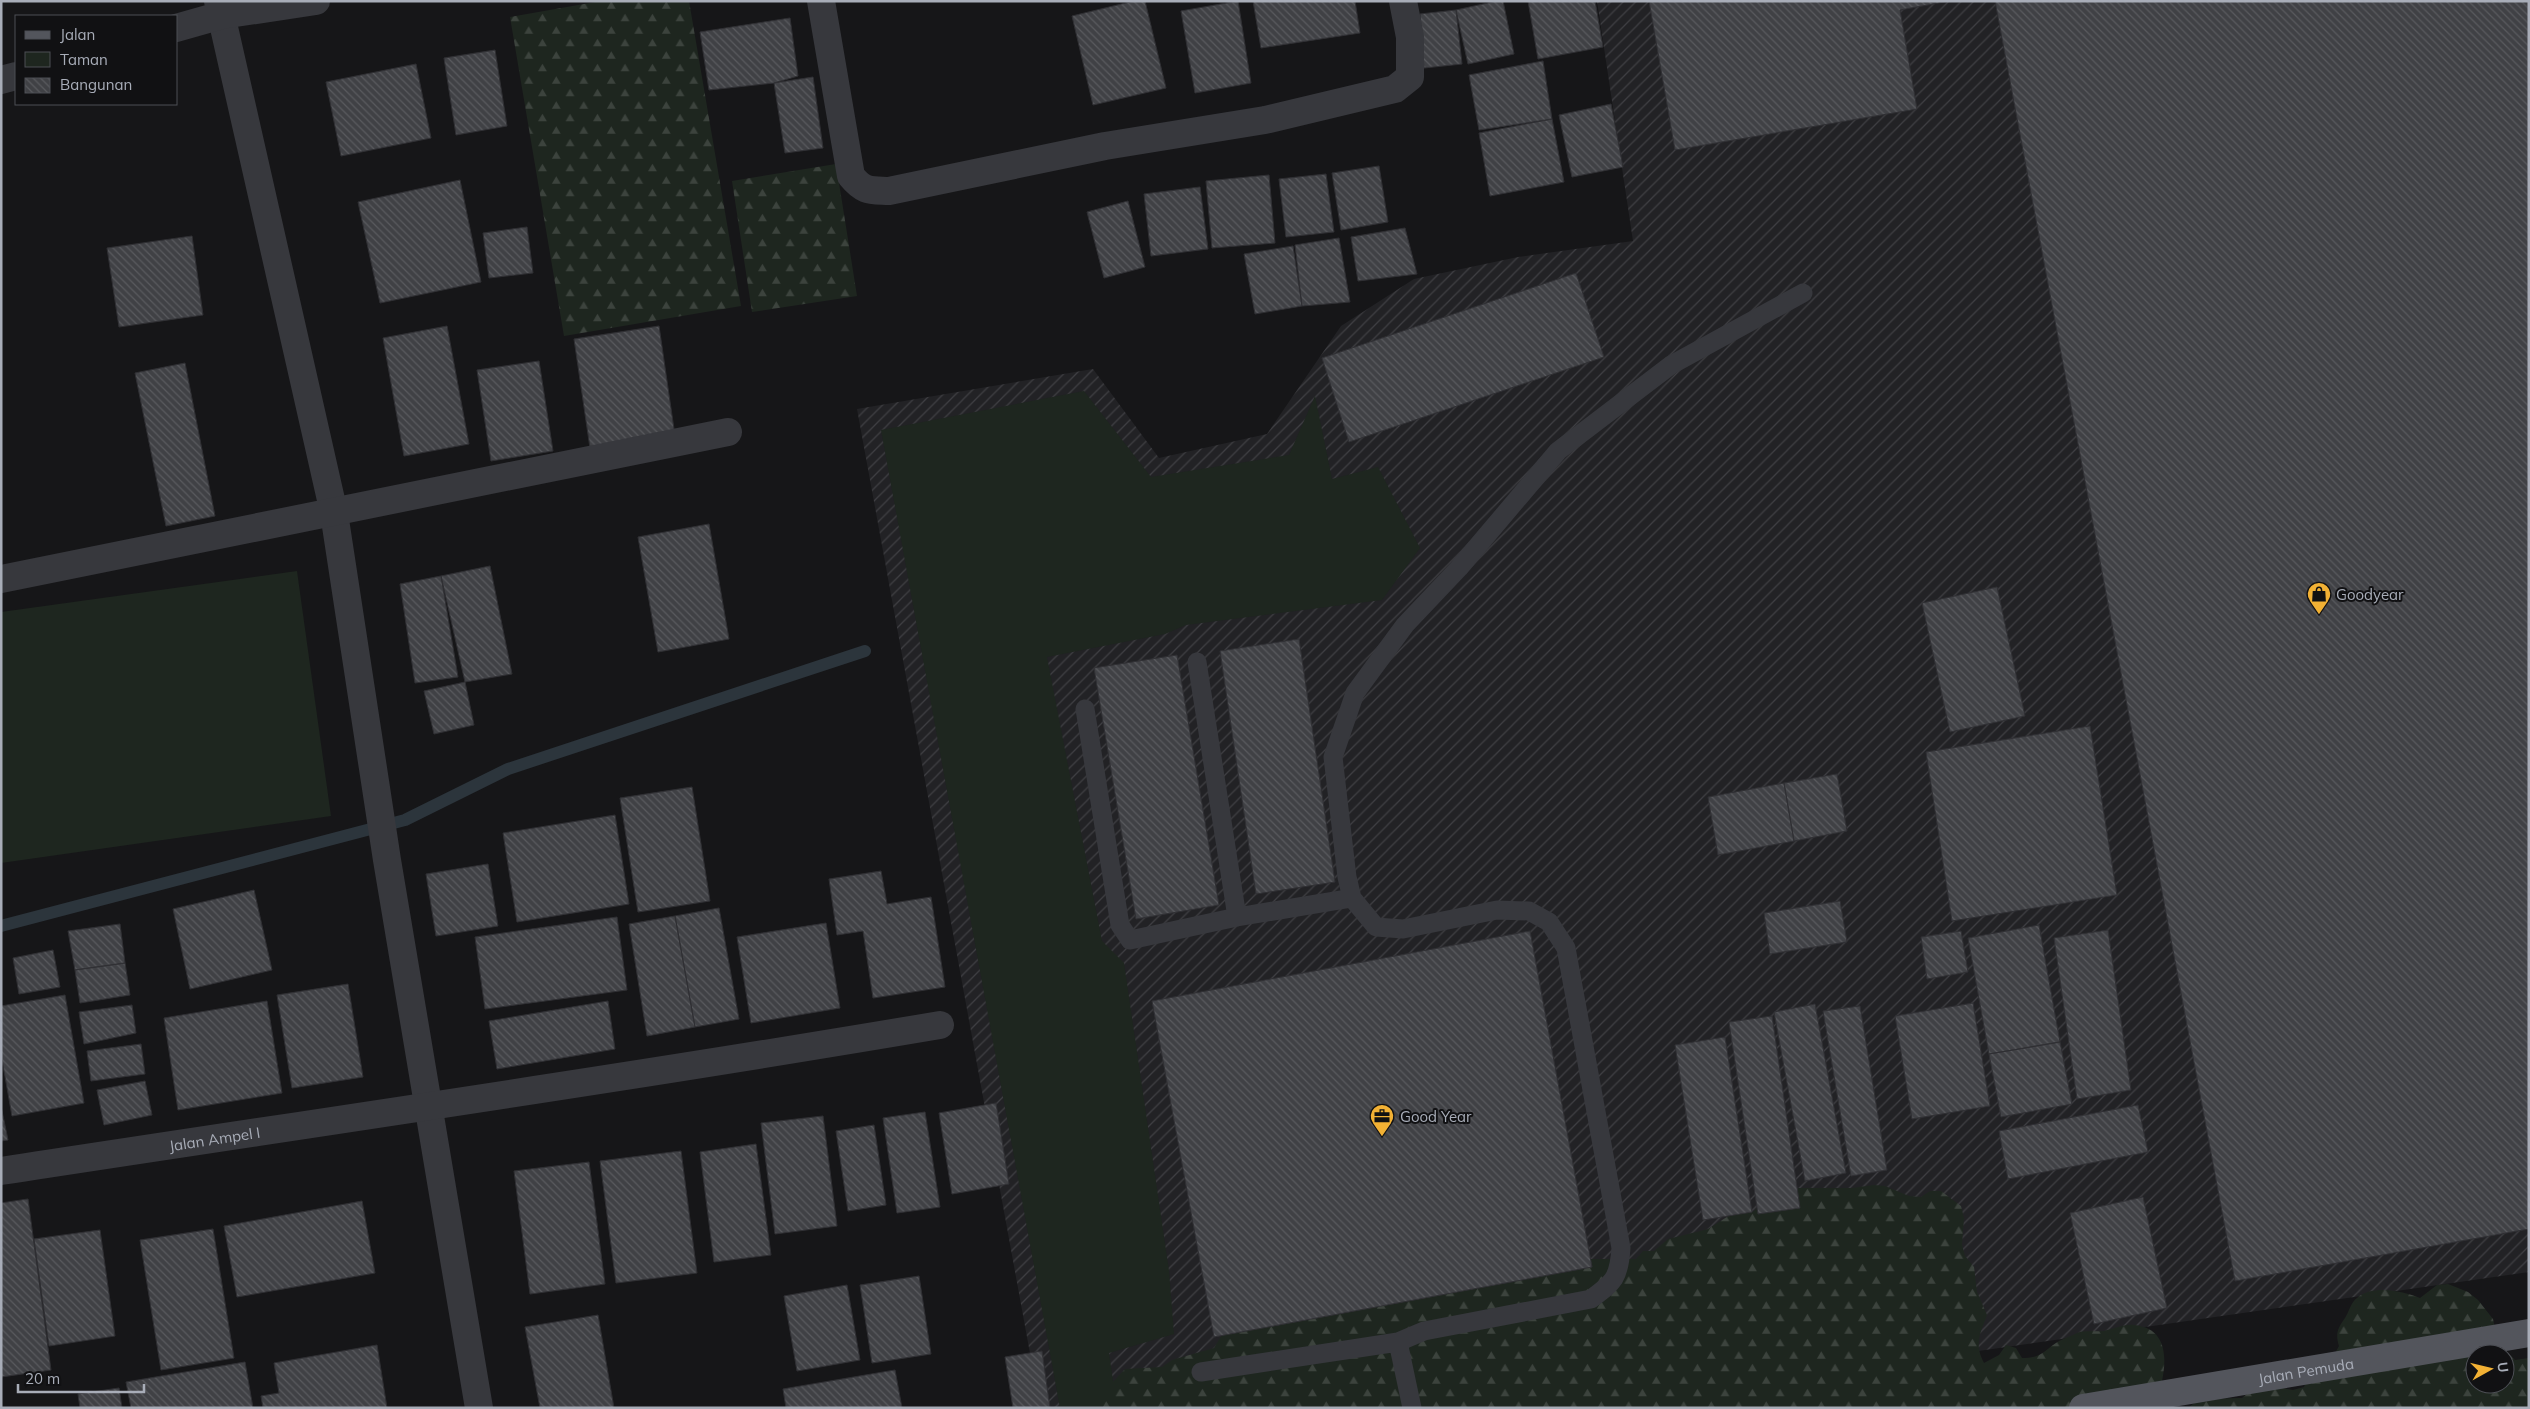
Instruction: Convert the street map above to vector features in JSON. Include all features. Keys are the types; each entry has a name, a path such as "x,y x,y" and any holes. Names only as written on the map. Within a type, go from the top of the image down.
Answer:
{"main road":[{"name":"Jalan Pemuda","path":"2083,1408 2529,1333"}],"street":[{"path":"178,27 220,8 316,1"},
{"path":"820,1 851,176 860,187 868,190 889,191 1105,146 1265,120 1396,88 1410,77 1410,37 1403,1"},
{"path":"220,8 334,513 387,860 479,1408"},
{"path":"1,80 15,76"},
{"path":"1,580 728,432"},
{"name":"Jalan Ampel I","path":"1,1171 428,1105 673,1070 940,1025"}],"lane":[{"path":"1201,1372 1398,1342 1424,1331 1591,1299 1613,1282 1620,1262 1620,1248 1566,948 1549,922 1529,911 1497,910 1403,929 1376,927 1352,898 1347,877 1333,757 1355,693 1405,625 1458,568 1558,451 1671,365 1803,293"},
{"path":"1197,662 1237,916"},
{"path":"1085,709 1120,925 1130,940 1237,916 1352,898"},
{"path":"1398,1342 1412,1408"}],"shaded area":[{"path":"1597,1 2529,1 2529,1272 1581,1408 1040,1408 857,409 1093,369 1159,458 1267,434 1341,326 1414,279 1518,257 1633,241"}],"green space":[{"path":"601,1 689,1 741,306 564,336 510,17"},
{"path":"836,164 857,296 752,312 732,181"},
{"path":"1084,391 1151,477 1289,455 1315,396 1332,479 1378,467 1420,548 1382,600 1186,625 1165,634 1047,657 1102,941 1124,963 1169,1271 1174,1334 1109,1353 1117,1408 1060,1408 881,430"},
{"path":"297,571 331,816 1,863 1,612"},
{"path":"1874,1185 1885,1186 1909,1196 1921,1197 1930,1191 1941,1191 1961,1206 1964,1218 1962,1245 1965,1256 1974,1267 1977,1292 1987,1315 1979,1339 1979,1350 1984,1363 1999,1355 2006,1345 2016,1348 2022,1358 2029,1358 2043,1353 2059,1341 2080,1332 2104,1331 2134,1325 2148,1329 2157,1336 2162,1346 2164,1371 2154,1408 1099,1408 1109,1386 1125,1369 1162,1367 1172,1360 1214,1348 1226,1328 1584,1259 1636,1259 1643,1251 1654,1251 1668,1239 1708,1229 1730,1215 1752,1212 1791,1188 1852,1188"},
{"path":"2448,1284 2468,1292 2478,1300 2493,1319 2499,1344 2465,1344 2465,1394 2515,1394 2515,1360 2529,1358 2529,1408 2188,1408 2199,1399 2242,1398 2260,1384 2293,1390 2304,1387 2313,1366 2334,1355 2339,1346 2337,1334 2339,1328 2357,1298 2371,1291 2388,1290 2420,1298 2437,1285"}],"building":[{"path":"1134,1 1145,1 1166,88 1093,105 1072,16"},
{"path":"1238,1 1251,83 1195,93 1181,11"},
{"path":"1253,1 1355,1 1360,33 1261,48"},
{"path":"1503,1 1514,54 1468,64 1456,10"},
{"path":"1528,1 1595,1 1603,47 1538,59"},
{"path":"1649,1 1950,1 1900,10 1917,109 1675,150"},
{"name":"Goodyear","path":"1995,1 2529,1 2529,1229 2235,1281"},
{"path":"1456,10 1462,64 1424,68 1420,14"},
{"path":"790,18 798,76 774,83 709,90 700,32"},
{"path":"495,50 507,126 456,135 444,58"},
{"path":"1543,61 1552,119 1479,130 1469,75"},
{"path":"416,64 431,138 341,156 326,82"},
{"path":"813,77 823,148 785,153 774,83"},
{"path":"1611,104 1623,167 1572,177 1559,115"},
{"path":"1552,119 1564,182 1490,196 1479,133"},
{"path":"1379,166 1388,222 1341,230 1332,173"},
{"path":"1326,174 1334,232 1286,237 1279,179"},
{"path":"1269,175 1275,243 1212,248 1206,181"},
{"path":"460,180 481,282 380,303 358,202"},
{"path":"1200,187 1208,249 1151,256 1144,194"},
{"path":"1128,201 1145,267 1104,278 1087,212"},
{"path":"527,227 533,273 489,278 483,233"},
{"path":"1405,228 1417,274 1358,281 1351,237"},
{"path":"192,236 203,315 119,327 107,248"},
{"path":"1339,238 1350,302 1302,306 1295,245"},
{"path":"1293,246 1302,306 1255,314 1244,254"},
{"path":"1576,273 1604,357 1349,442 1322,358"},
{"path":"447,326 469,444 404,456 383,338"},
{"path":"659,326 675,436 590,448 574,339"},
{"path":"539,361 553,451 491,461 477,370"},
{"path":"185,363 215,516 166,526 135,373"},
{"path":"709,524 729,639 658,652 638,537"},
{"path":"490,566 512,674 465,682 441,576"},
{"path":"441,576 458,677 415,683 400,584"},
{"path":"1997,587 2025,716 1950,732 1922,603"},
{"path":"1299,639 1335,882 1256,894 1220,651"},
{"path":"1177,655 1219,905 1136,919 1094,668"},
{"path":"465,682 474,725 434,734 424,691"},
{"path":"2090,726 2117,895 1952,921 1926,752"},
{"path":"1837,774 1847,831 1794,841 1784,783"},
{"path":"1784,783 1794,841 1718,855 1708,797"},
{"path":"692,787 710,901 638,912 620,798"},
{"path":"615,815 629,904 517,922 503,833"},
{"path":"488,864 498,926 436,936 426,874"},
{"path":"881,871 887,904 931,897 945,987 873,998 863,931 837,935 829,879"},
{"path":"254,890 272,970 190,989 173,909"},
{"path":"1840,901 1847,942 1770,954 1764,913"},
{"path":"719,908 739,1019 695,1027 675,916"},
{"path":"675,916 695,1027 647,1036 629,924"},
{"path":"617,917 627,990 485,1009 475,937"},
{"path":"826,923 840,1008 751,1023 737,937"},
{"path":"120,924 125,963 75,970 68,931"},
{"path":"2039,925 2060,1042 1989,1054 1968,938"},
{"path":"2108,930 2131,1090 2077,1099 2054,938"},
{"path":"1530,931 1592,1267 1214,1337 1152,1001"},
{"path":"1961,931 1968,972 1927,979 1921,937"},
{"path":"53,950 60,987 19,994 13,958"},
{"path":"125,963 130,995 80,1003 75,970"},
{"path":"348,984 363,1077 292,1088 277,995"},
{"path":"65,995 84,1103 12,1116 1,1054 1,1006"},
{"path":"267,1001 282,1093 178,1110 164,1018"},
{"path":"608,1001 615,1049 497,1069 489,1021"},
{"path":"1973,1003 1990,1106 1912,1119 1895,1016"},
{"path":"1815,1004 1846,1173 1805,1181 1774,1012"},
{"path":"132,1005 136,1033 84,1044 79,1012"},
{"path":"1860,1006 1887,1170 1851,1176 1823,1011"},
{"path":"1772,1016 1800,1208 1758,1214 1729,1022"},
{"path":"1725,1037 1752,1212 1703,1220 1675,1045"},
{"path":"2060,1042 2072,1104 2001,1117 1989,1054"},
{"path":"141,1044 145,1074 91,1081 87,1051"},
{"path":"145,1081 152,1115 104,1125 97,1090"},
{"path":"996,1103 1009,1184 952,1194 939,1113"},
{"path":"2138,1105 2148,1152 2008,1179 1999,1131"},
{"path":"1,1106 8,1140 1,1141"},
{"path":"925,1112 940,1207 897,1213 883,1118"},
{"path":"823,1116 837,1226 775,1234 761,1123"},
{"path":"874,1125 886,1205 848,1211 836,1131"},
{"path":"756,1144 771,1255 714,1262 700,1152"},
{"path":"681,1151 697,1273 616,1283 600,1161"},
{"path":"589,1162 605,1284 530,1294 514,1171"},
{"path":"2143,1197 2167,1308 2094,1324 2070,1213"},
{"path":"28,1199 51,1370 1,1377 1,1203"},
{"path":"362,1201 375,1273 237,1297 224,1226"},
{"path":"213,1229 234,1358 161,1370 140,1240"},
{"path":"100,1230 115,1336 49,1346 34,1239"},
{"path":"919,1276 931,1354 872,1363 860,1285"},
{"path":"847,1285 860,1360 797,1371 784,1296"},
{"path":"598,1315 614,1408 540,1408 525,1327"},
{"path":"377,1345 387,1408 263,1408 261,1396 279,1393 274,1363"},
{"path":"1042,1351 1050,1408 1013,1408 1005,1357"},
{"path":"245,1362 253,1408 131,1408 126,1382"},
{"path":"895,1370 902,1408 786,1408 783,1389"},
{"path":"119,1388 122,1408 80,1408 78,1394"}],"waterway":[{"path":"1,926 405,820 508,769 865,651"}],"place":[{"name":"Goodyear","path":"2319,615"},
{"name":"Good Year","path":"1382,1137"}]}
